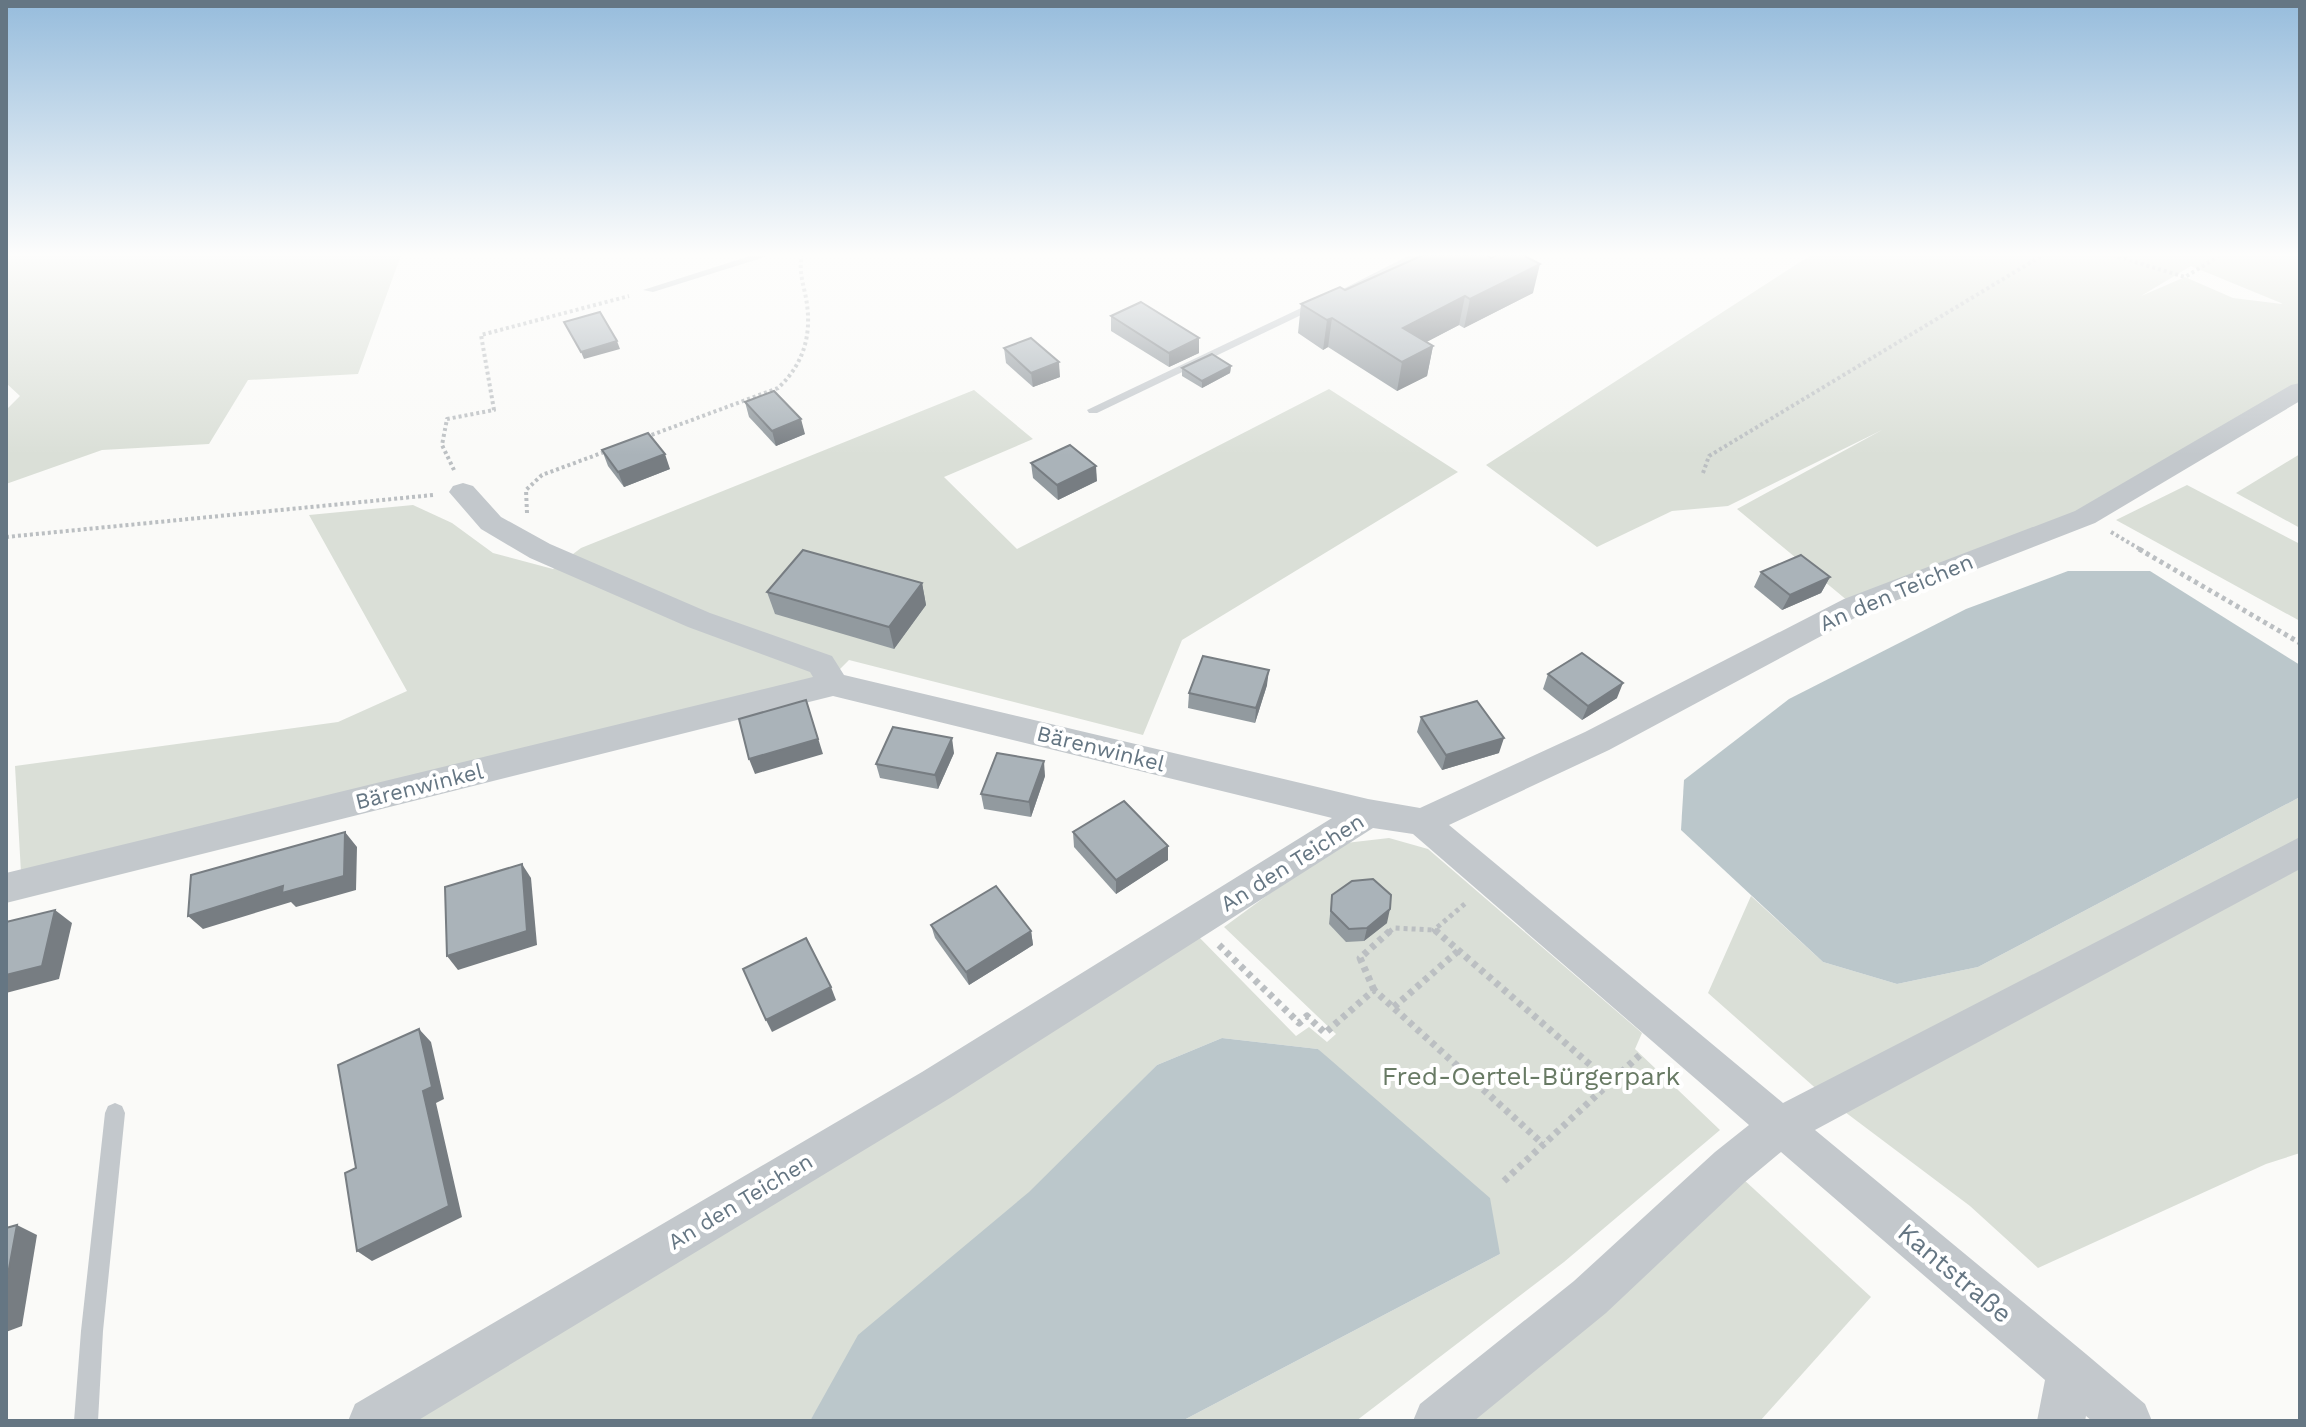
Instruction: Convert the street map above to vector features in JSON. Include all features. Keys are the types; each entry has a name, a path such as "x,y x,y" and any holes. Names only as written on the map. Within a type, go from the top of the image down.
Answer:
{"street":[{"name":"An den Teichen","path":"372,1421 936,1085 1368,813 1422,822 1597,741 1854,606 2085,517 2300,390"},
{"name":"Bärenwinkel","path":"463,492 491,523 540,551 699,620 821,664 833,684"},
{"name":"Bärenwinkel","path":"6,888 833,684 1368,813"},
{"name":"Kantstraße","path":"1422,822 2128,1421"},
{"path":"1437,1421 1590,1297 1730,1167 1781,1126 2300,852"},
{"path":"2061,1421 2070,1370"}],"lane":[{"path":"1093,410 1280,322"},
{"path":"86,1421 92,1331 115,1113"}],"path":[{"path":"6,537 463,492 442,445 447,419 494,410 481,335 531,322"},
{"path":"645,437 778,388 791,378 811,337 809,322"},
{"path":"1703,473 1709,456 1932,322"},
{"path":"540,551 527,526 526,490 542,475 616,448"},
{"path":"2085,517 2300,643"},
{"path":"1434,930 1490,882"},
{"path":"1195,921 1299,1023 1307,1016 1325,1033 1374,990"},
{"path":"1543,1144 1374,990 1360,958 1394,928 1434,930 1609,1081"},
{"path":"1394,1007 1458,951"},
{"path":"1504,1181 1609,1081 1667,1031"}],"green space":[{"path":"6,322 377,322 358,374 248,380 209,444 102,450 6,484 6,410 20,396 6,383"},
{"path":"1708,322 2300,322 2300,390 2085,517 1854,606 1737,509 1882,430 1728,506 1672,511 1597,547 1486,465"},
{"path":"1329,389 1458,472 1182,640 1143,735 849,660 834,675 21,873 15,766 338,722 407,691 309,515 413,505 452,523 493,553 553,569 581,548 974,390 1033,439 944,477 1017,549"},
{"path":"2300,454 2300,528 2236,493"},
{"path":"2187,485 2300,544 2300,621 2116,520"},
{"path":"2300,797 2300,1153 2266,1164 2038,1268 1970,1206 1829,1100 1708,993 1751,896 1823,962 1897,984 1978,967"},
{"name":"Fred-Oertel-Bürgerpark","path":"1389,838 1428,849 1642,1033 1635,1049 1720,1130 1564,1262 1356,1421 1182,1421 1500,1254 1318,1049 1222,1038 1157,1065 819,1407 810,1421 401,1421 1195,933 1296,1036 1309,1027 1327,1042 1336,1034 1224,927 1337,844"},
{"path":"1730,1167 1871,1297 1760,1421 1437,1421"}],"shaded area":[{"path":"2068,571 2150,571 2300,665 2300,797 1978,967 1897,984 1823,962 1681,830 1684,780 1789,699 1966,609"},
{"path":"1222,1038 1318,1049 1490,1198 1500,1254 1182,1421 810,1421 858,1335 1029,1192 1157,1065"}],"building":[{"path":"564,322 606,322 617,341 581,352"},
{"path":"1120,322 1173,322 1199,338 1169,353"},
{"path":"1338,322 1415,322 1403,328 1433,346 1402,362"},
{"path":"1031,338 1059,362 1031,373 1004,348"},
{"path":"1212,354 1231,366 1202,381 1182,368"},
{"path":"774,391 801,419 772,431 745,402"},
{"path":"648,433 665,454 618,472 602,450"},
{"path":"1070,445 1096,466 1057,485 1031,463"},
{"path":"803,550 922,583 889,627 767,592"},
{"path":"1801,555 1830,577 1790,595 1761,572"},
{"path":"1582,653 1623,683 1588,706 1548,674"},
{"path":"1203,656 1269,670 1256,708 1189,693"},
{"path":"806,700 818,739 749,759 739,719"},
{"path":"1477,701 1504,738 1446,755 1421,717"},
{"path":"893,727 952,738 935,775 876,764"},
{"path":"997,753 1044,761 1029,802 981,794"},
{"path":"1124,801 1168,846 1116,880 1073,832"},
{"path":"345,832 344,876 282,893 283,886 188,916 191,875"},
{"path":"522,864 527,931 447,956 445,887"},
{"path":"1373,879 1391,895 1390,909 1367,928 1349,929 1331,911 1332,895 1352,881"},
{"path":"996,886 1031,931 966,972 931,925"},
{"path":"55,910 42,966 6,975 6,922"},
{"path":"806,938 831,987 766,1020 743,969"},
{"path":"419,1029 432,1087 423,1091 449,1206 357,1251 345,1173 356,1168 338,1065"},
{"path":"17,1225 6,1285 6,1228"}]}
